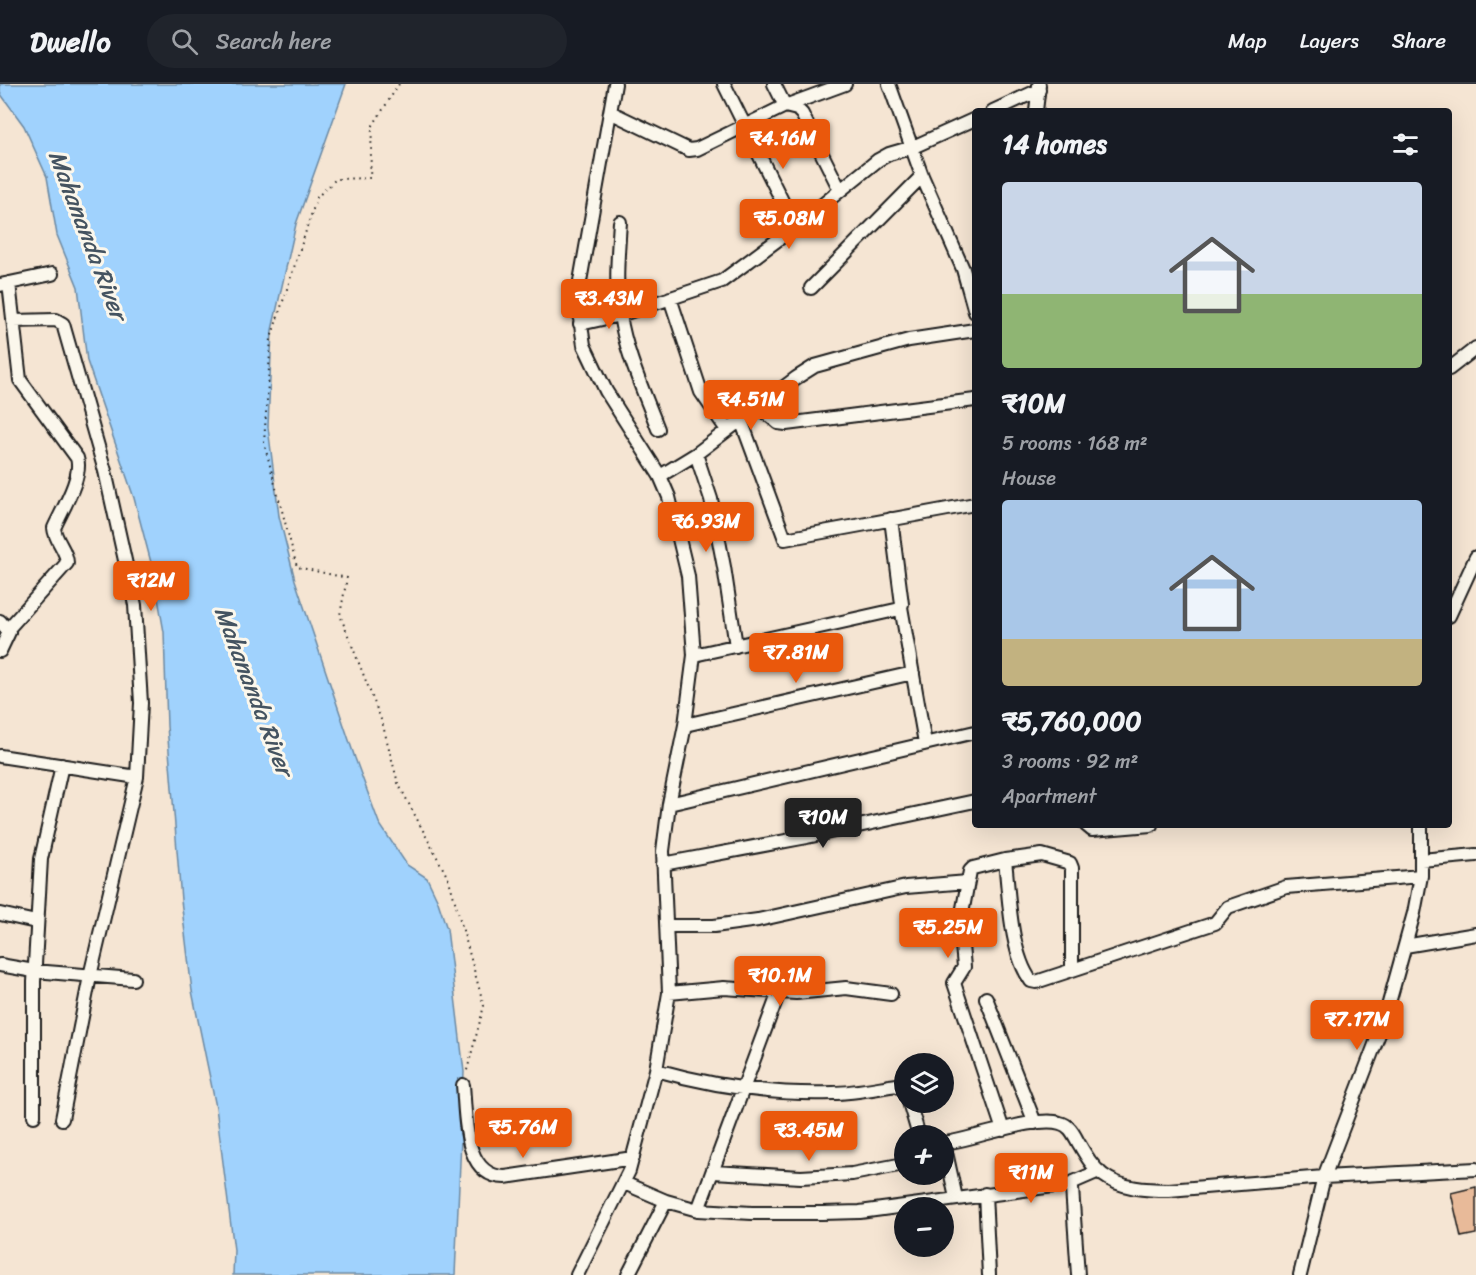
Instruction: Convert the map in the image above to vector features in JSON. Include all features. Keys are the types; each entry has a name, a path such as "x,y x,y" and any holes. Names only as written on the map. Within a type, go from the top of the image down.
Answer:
{"street":[{"path":"577,1275 624,1183 633,1158 656,1070 669,993 663,864 669,804 685,725 694,655 688,576 669,497 660,476 606,391 584,345 580,324 579,286 615,84"},
{"path":"724,84 795,227"},
{"path":"774,84 785,106 797,109 802,114 840,190"},
{"path":"889,84 922,176 963,269 972,301"},
{"path":"610,112 689,150 697,149 785,106 839,85"},
{"path":"999,108 1039,87"},
{"path":"1036,108 1039,87"},
{"path":"580,324 620,315 722,281 795,227 884,156 913,147 972,120"},
{"path":"811,288 922,176"},
{"path":"620,222 617,277 620,315 634,366 658,429"},
{"path":"0,651 9,633 4,625 66,563 66,556 55,535 54,528 78,475 79,464 77,458 20,380 13,321 4,284 52,274"},
{"path":"670,298 701,392 728,430"},
{"path":"13,321 56,320 63,324 105,471 135,605 141,703 136,777 90,976 62,1119"},
{"path":"660,476 696,454 815,366 909,340 972,330"},
{"path":"1452,367 1476,348"},
{"path":"758,406 778,423 786,424 972,400"},
{"path":"741,420 768,490 783,538 972,505"},
{"path":"696,454 711,499 736,646"},
{"path":"891,519 901,607 925,743"},
{"path":"1452,609 1476,557"},
{"path":"694,655 897,610 901,607"},
{"path":"685,725 913,674"},
{"path":"669,804 972,733"},
{"path":"0,756 136,777"},
{"path":"34,1116 36,922 41,860 62,765"},
{"path":"663,864 807,837 972,802"},
{"path":"1090,828 1092,830 1116,828"},
{"path":"1300,1275 1324,1177 1384,1021 1414,914 1421,876 1421,828"},
{"path":"1003,1130 954,983 964,967 960,924 973,868 1005,860 1042,855 1070,863 1072,868 1072,969"},
{"path":"1421,860 1476,855"},
{"path":"1005,860 1013,929 1023,967 1031,981 1042,981 1215,922 1228,907 1286,887 1421,876"},
{"path":"667,926 714,926 906,887 968,882"},
{"path":"0,914 36,922"},
{"path":"1405,946 1476,934"},
{"path":"0,966 133,979"},
{"path":"669,993 724,988 779,992 812,992 846,988 891,994"},
{"path":"698,1210 779,992"},
{"path":"986,998 1035,1123"},
{"path":"656,1070 700,1082 744,1088 836,1094 894,1085"},
{"path":"463,1085 471,1151 478,1164 495,1177 633,1158"},
{"path":"954,1141 1035,1123 1050,1121 1065,1124 1099,1172 1120,1184 1145,1190 1476,1169"},
{"path":"713,1172 801,1177 852,1174 894,1166"},
{"path":"624,1183 666,1201 698,1210 752,1213 860,1212 1069,1184 1099,1172"},
{"path":"1069,1184 1072,1188 1078,1275"},
{"path":"953,1185 956,1198"},
{"path":"985,1194 989,1275"},
{"path":"628,1275 666,1201"}],"path":[{"path":"399,84 372,127 370,178 336,179 317,197 271,338 264,443 297,567 347,578 340,615 382,722 398,783 449,880 483,1006 463,1085"}],"water":[{"name":"Mahananda River","path":"0,84 346,84 296,224 272,330 268,427 279,516 295,580 355,758 379,823 407,865 427,878 447,929 464,1072 455,1275 233,1275 234,1250 216,1107 192,991 181,900 167,726 164,632 153,570 134,498 87,361 78,287 57,235 47,177 24,126 0,93"}],"building":[{"path":"1476,1187 1476,1234 1461,1237 1451,1193"}]}
